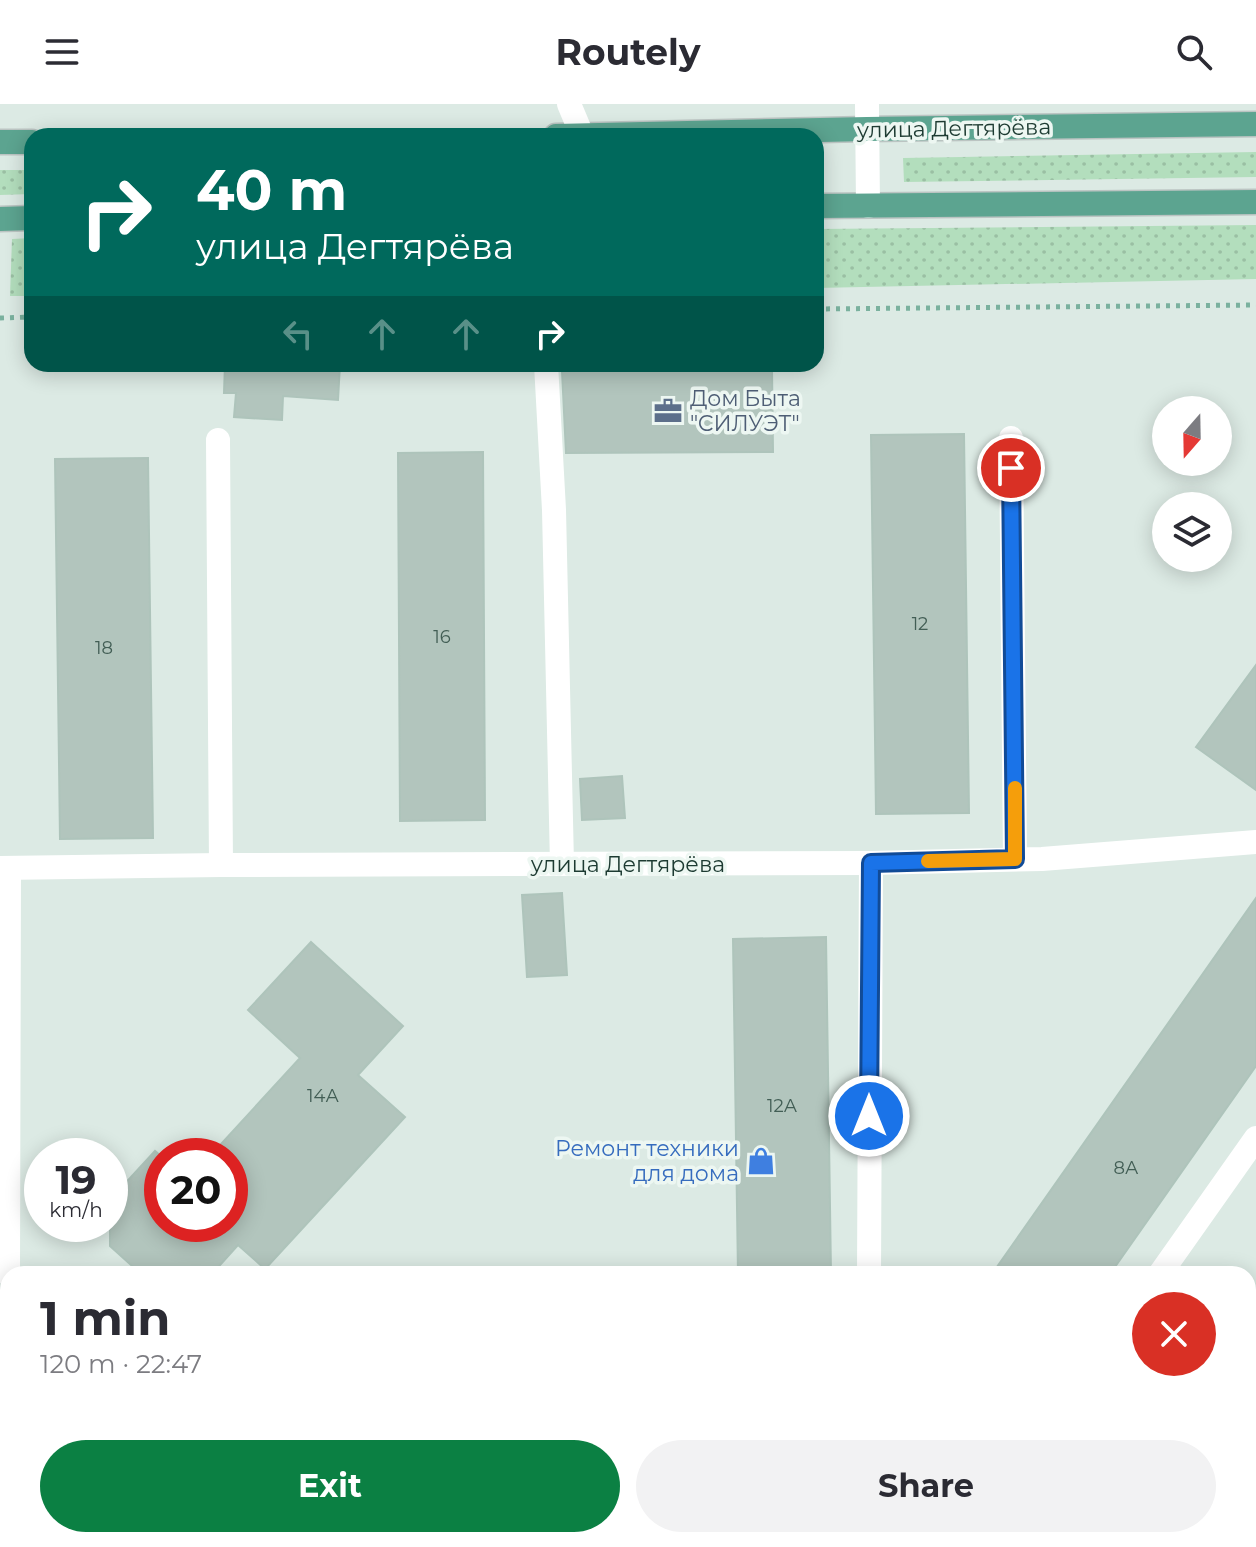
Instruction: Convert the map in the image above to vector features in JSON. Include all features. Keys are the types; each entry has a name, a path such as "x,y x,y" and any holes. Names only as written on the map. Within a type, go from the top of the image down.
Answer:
{"main road":[{"name":"улица Дегтярёва","path":"824,130 1256,124"},
{"path":"0,142 24,142"},
{"path":"824,206 1256,202"},
{"path":"0,219 24,218"}],"lane":[{"path":"569,104 579,128"},
{"path":"867,104 868,206"},
{"path":"546,372 554,510 562,864"},
{"path":"1011,438 1015,859"},
{"path":"218,440 221,865"},
{"name":"улица Дегтярёва","path":"5,868 871,863 1015,859 1256,842"},
{"path":"869,1266 871,863"},
{"path":"5,868 8,1266"},
{"path":"1166,1266 1256,1138"}],"path":[{"path":"824,309 1256,305"},
{"path":"0,318 24,317"}],"green space":[{"path":"1256,152 1256,177 904,182 903,158"},
{"path":"0,170 24,170 24,194 0,195"},
{"path":"1256,225 1256,279 824,288 824,229"},
{"path":"24,238 24,296 10,296 12,239"}],"building":[{"path":"225,372 340,372 338,400 283,396 282,420 234,417 236,393 224,393"},
{"name":"Дом Быта \"СИЛУЭТ\"","path":"562,372 772,372 773,452 566,453"},
{"path":"964,434 969,813 876,814 871,435"},
{"path":"483,452 485,820 400,821 398,453"},
{"path":"148,458 153,838 60,839 55,459"},
{"path":"1256,665 1256,790 1196,747"},
{"path":"622,776 625,818 582,820 580,779"},
{"path":"562,893 567,975 527,977 522,895"},
{"path":"1256,898 1256,1066 1116,1266 998,1266"},
{"path":"826,937 831,1266 738,1266 733,939"},
{"path":"311,942 403,1026 358,1075 405,1117 268,1266 262,1266 238,1245 219,1266 132,1266 110,1246 110,1242 128,1242 128,1180 144,1163 144,1242 248,1242 248,1138 227,1138 300,1058 248,1010"}],"slow traffic":[{"path":"928,861 1015,859 1015,788"}],"place":[{"name":"Дом Быта \"СИЛУЭТ\"","path":"668,411"},
{"name":"Ремонт техники для дома","path":"761,1161"}],"route":[{"path":"869,1116 871,863 1015,859 1011,468"}]}
